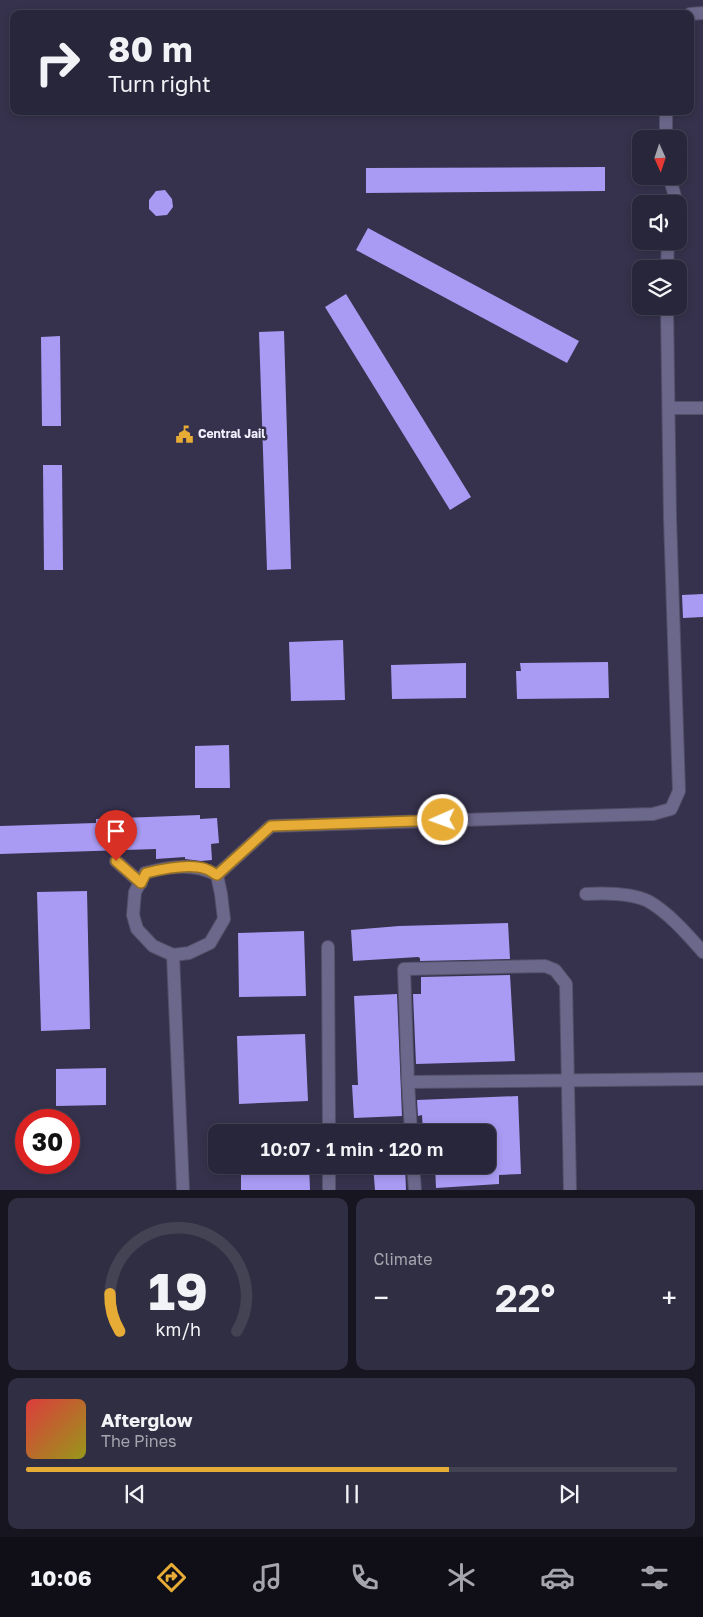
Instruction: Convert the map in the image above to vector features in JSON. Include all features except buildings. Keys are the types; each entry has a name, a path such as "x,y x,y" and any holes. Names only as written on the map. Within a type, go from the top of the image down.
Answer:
{"street":[{"path":"666,115 666,130"},
{"path":"217,875 271,826 653,814 671,809 679,791 670,518 667,315"},
{"path":"669,408 703,408"},
{"path":"116,861 141,883"},
{"path":"204,868 217,875 224,919 210,943 189,953 173,955 153,946 137,929 133,915 135,892 141,883 146,873 159,869 204,868"},
{"path":"586,894 622,894 647,901 669,917 703,952"},
{"path":"328,947 329,1124"},
{"path":"173,955 183,1190"},
{"path":"411,1124 404,969 546,966 555,970 566,984 570,1190"},
{"path":"408,1082 703,1079"},
{"path":"329,1174 329,1190"},
{"path":"414,1174 415,1190"}],"place":[{"name":"Central Jail","path":"184,434"}],"route":[{"path":"116,861 141,883 146,873 159,869 204,868 217,875 271,826 443,820"}]}
